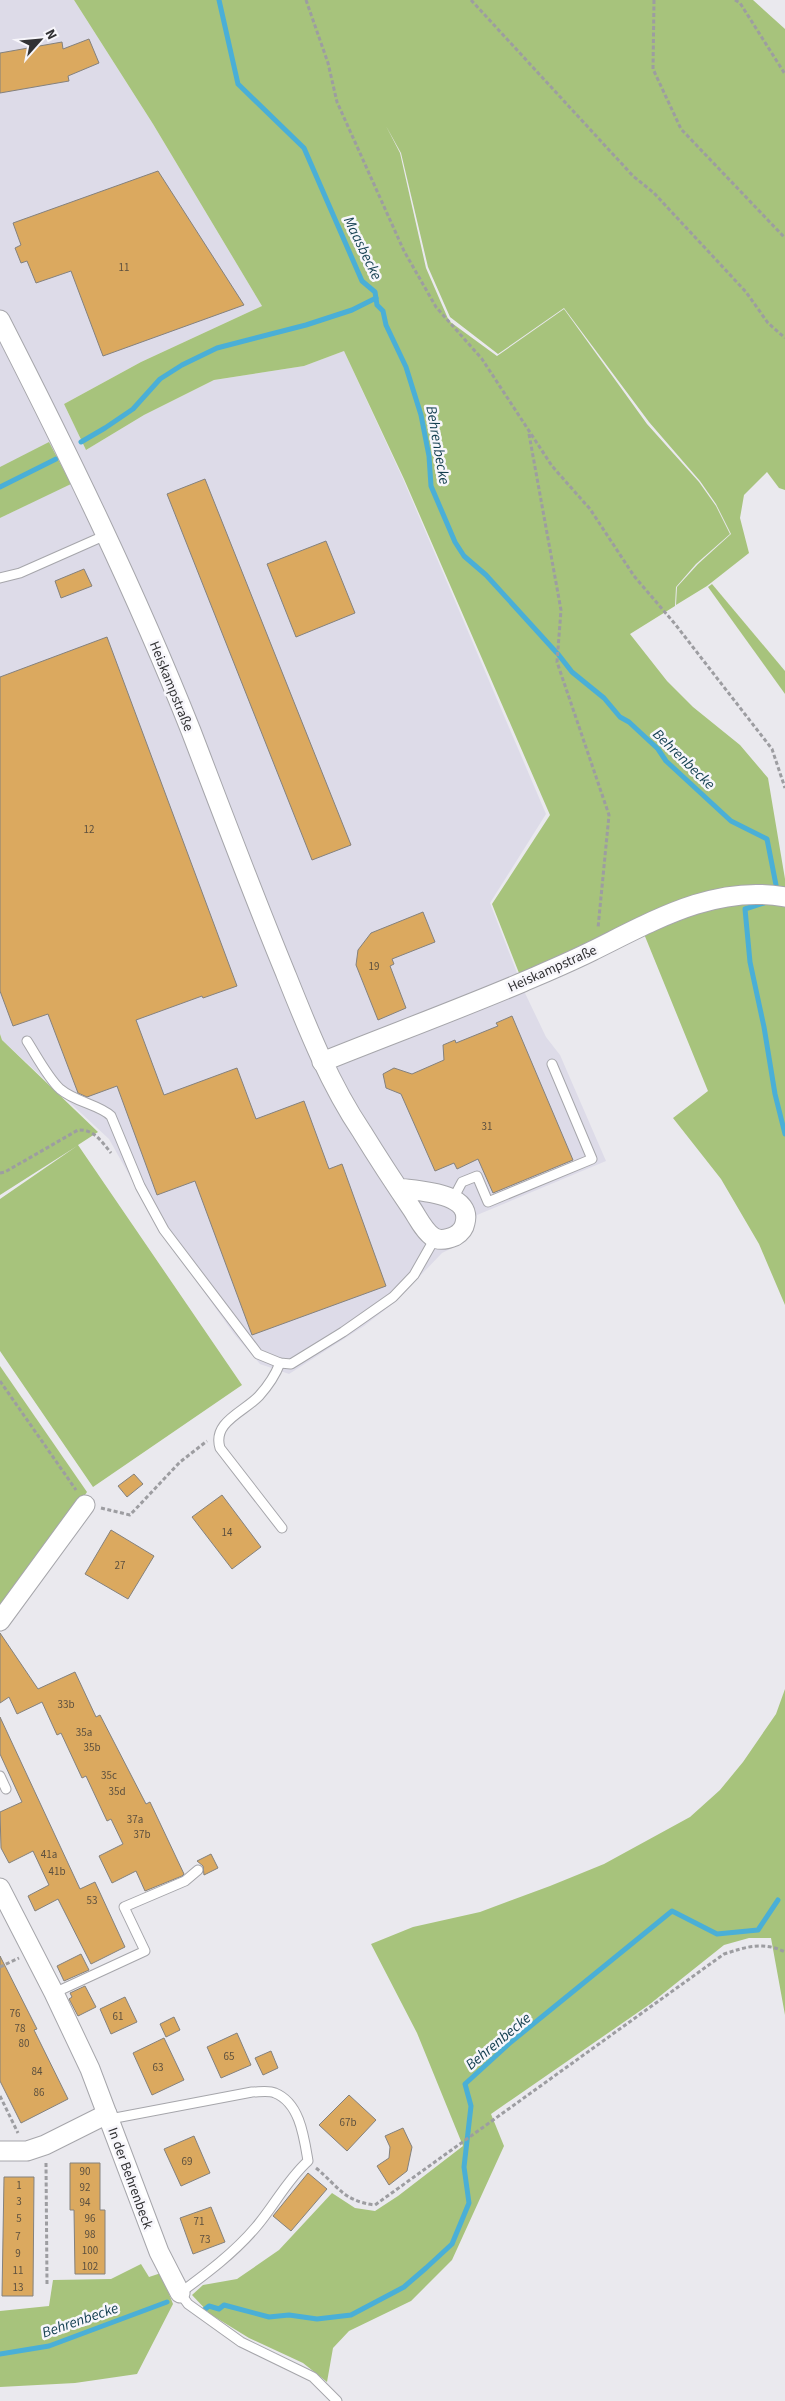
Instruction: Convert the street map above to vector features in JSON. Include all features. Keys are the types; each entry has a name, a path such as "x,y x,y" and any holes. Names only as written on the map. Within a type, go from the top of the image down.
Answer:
{"street":[{"name":"Heiskampstraße","path":"0,320 106,535 161,656 264,922 322,1062 358,1126 427,1231 435,1238"},
{"name":"Heiskampstraße","path":"322,1062 522,982 596,949 666,913 708,900 746,894 769,894 785,897"},
{"path":"398,1188 443,1195 461,1205 465,1212 466,1220 463,1229 448,1238 435,1238"},
{"path":"0,1621 85,1504"},
{"name":"In der Behrenbeck","path":"0,1888 54,1993 90,2069 159,2252 180,2293"},
{"path":"0,2151 27,2151 45,2145 108,2116"}],"lane":[{"path":"0,578 20,572 106,535"},
{"path":"26,1041 59,1089 78,1101 105,1110 111,1116 140,1186 164,1230 258,1354 280,1363 291,1364 393,1297 414,1275 435,1238"},
{"path":"453,1199 462,1182 477,1176 488,1202 592,1159 552,1064"},
{"path":"280,1363 274,1378 258,1398 236,1414 219,1431 218,1440 220,1448 282,1528"},
{"path":"0,1776 6,1789"},
{"path":"54,1993 144,1951 124,1907 184,1881 198,1870"},
{"path":"108,2116 252,2092 274,2092 287,2100 295,2111 308,2160 296,2171 256,2227 215,2268 180,2293"},
{"name":"In der Behrenbeck","path":"180,2293 188,2304 241,2342 313,2377 337,2401"}],"path":[{"path":"306,0 328,63 337,102 404,251 436,307 482,359 552,466 590,509 634,576 681,631 772,749 785,788"},
{"path":"470,0 633,176 654,193 746,292 768,323 785,338"},
{"path":"654,0 653,70 681,129 785,238"},
{"path":"735,0 740,3 785,74"},
{"path":"528,431 560,610 557,662 609,815 596,949"},
{"path":"0,1173 78,1130 86,1129 94,1134 114,1156"},
{"path":"0,1381 85,1504 130,1515 180,1462 219,1431"},
{"path":"308,2160 345,2196 359,2203 375,2205 724,1954 746,1947 762,1945 775,1947 785,1952"},
{"path":"0,2096 27,2151"},
{"path":"45,2145 47,2284"}],"shaded area":[{"path":"0,0 74,0 153,124 262,306 141,362 64,404 86,450 144,415 214,380 304,366 344,351 403,479 546,814 490,903 524,991 546,1037 560,1055 606,1161 477,1215 474,1229 464,1242 442,1253 395,1302 364,1326 289,1374 260,1364 234,1334 160,1230 109,1139 2,1040 0,1034 0,518 71,483 0,467"}],"green space":[{"path":"74,0 753,0 785,29 785,490 779,488 767,472 744,495 740,518 749,553 707,586 676,605 677,587 698,564 731,534 716,504 700,481 649,422 564,308 498,354 450,317 428,267 401,153 386,126 400,153 426,268 449,321 497,356 564,309 647,424 699,482 716,506 730,534 696,564 676,587 675,606 630,634 667,681 693,707 740,745 768,778 785,879 785,1305 759,1244 721,1179 673,1118 708,1091 642,929 519,973 492,904 550,815 404,479 344,351 304,366 214,380 144,415 86,450 64,404 141,362 262,306 153,124"},
{"path":"49,442 71,484 0,518 0,467"},
{"path":"712,584 785,671 785,694 708,587"},
{"path":"0,1034 2,1040 98,1132 78,1145 242,1385 93,1487 0,1351 0,1199 77,1146 0,1195"},
{"path":"0,1366 87,1492 0,1618"},
{"path":"785,1689 785,2015 771,1938 749,1938 724,1945 650,2004 491,2114 504,2146 452,2260 411,2301 349,2331 333,2348 327,2382 303,2363 249,2338 210,2314 192,2295 203,2285 237,2279 279,2250 332,2193 355,2208 375,2211 398,2196 463,2146 417,2033 371,1944 413,1927 480,1912 550,1886 604,1864 690,1817 720,1790 743,1762 776,1714"},
{"path":"141,2264 149,2277 161,2273 173,2304 137,2374 75,2383 0,2387 0,2311 49,2306 53,2280 111,2279"}],"building":[{"path":"89,39 99,63 68,76 69,81 0,93 0,53 62,42 63,49"},
{"path":"158,171 244,305 103,356 71,271 36,283 27,261 21,263 15,248 21,245 13,223"},
{"path":"205,479 351,845 312,860 167,494"},
{"path":"326,541 355,613 296,637 267,564"},
{"path":"84,569 92,586 61,598 55,581"},
{"path":"107,637 237,986 203,998 202,996 136,1020 164,1095 237,1068 256,1119 304,1101 329,1169 342,1164 386,1286 252,1335 195,1181 157,1195 117,1086 87,1097 78,1093 48,1014 13,1026 0,991 0,677"},
{"path":"423,912 435,942 392,959 394,964 390,966 406,1008 378,1020 356,965 358,950 371,933"},
{"path":"512,1016 573,1160 493,1193 478,1159 457,1169 454,1163 435,1171 401,1094 386,1088 383,1074 394,1068 412,1074 444,1060 443,1045 455,1040 456,1043 498,1026 496,1023"},
{"path":"134,1474 143,1484 127,1497 118,1486"},
{"path":"222,1495 261,1547 232,1569 192,1517"},
{"path":"111,1530 154,1556 128,1599 85,1574"},
{"path":"0,1633 38,1689 75,1672 96,1717 100,1715 146,1804 150,1802 184,1874 182,1876 145,1891 136,1871 112,1883 99,1856 123,1844 111,1819 107,1821 86,1776 82,1778 61,1733 57,1735 42,1702 17,1714 9,1697 0,1703"},
{"path":"0,1717 80,1889 95,1882 125,1947 91,1964 58,1899 35,1911 28,1896 49,1885 33,1851 9,1863 1,1848 0,1812 22,1802 0,1754"},
{"path":"211,1854 218,1868 204,1875 203,1866 197,1861"},
{"path":"81,1954 89,1970 64,1981 57,1966"},
{"path":"0,1956 37,2029 34,2030 68,2099 21,2123 0,2081"},
{"path":"85,1986 96,2007 78,2016 69,1999 72,1997 70,1993"},
{"path":"125,1997 137,2022 111,2034 100,2009"},
{"path":"174,2017 180,2030 166,2037 160,2024"},
{"path":"237,2033 251,2065 221,2078 207,2047"},
{"path":"164,2038 184,2080 152,2095 133,2053"},
{"path":"271,2051 278,2068 263,2075 255,2058"},
{"path":"349,2095 376,2120 347,2151 319,2125"},
{"path":"403,2128 412,2147 407,2171 389,2185 377,2166 389,2158 390,2147 385,2136"},
{"path":"194,2136 210,2173 181,2186 164,2149"},
{"path":"70,2163 100,2163 100,2210 105,2210 105,2274 75,2274 74,2210 70,2210"},
{"path":"308,2173 327,2189 291,2231 273,2216"},
{"path":"4,2177 34,2177 33,2296 2,2296"},
{"path":"211,2207 225,2242 193,2254 180,2218"}],"waterway":[{"name":"Behrenbecke","path":"219,0 238,84 304,148 362,281 375,292 377,305 383,311 386,325 406,367 421,415 429,456 431,486 455,542 464,556 486,575 556,652"},
{"name":"Maasbecke","path":"81,442 133,409 160,379 182,365 217,348 306,325 352,310 376,298"},
{"name":"Maasbecke","path":"0,487 56,459"},
{"name":"Behrenbecke","path":"558,654 572,672 604,698 620,717 629,722 658,749 666,761 731,821 767,839 776,885"},
{"name":"Behrenbecke","path":"764,903 745,909 750,962 764,1027 775,1094 785,1134"},
{"name":"Behrenbecke","path":"204,2310 209,2306 219,2309 224,2305 269,2317 289,2315 317,2319 351,2315 404,2287 452,2244 469,2203 464,2167 471,2106 465,2084 511,2042 672,1911 717,1934 758,1930 778,1900"},
{"name":"Behrenbecke","path":"0,2354 49,2346 167,2302"}]}
